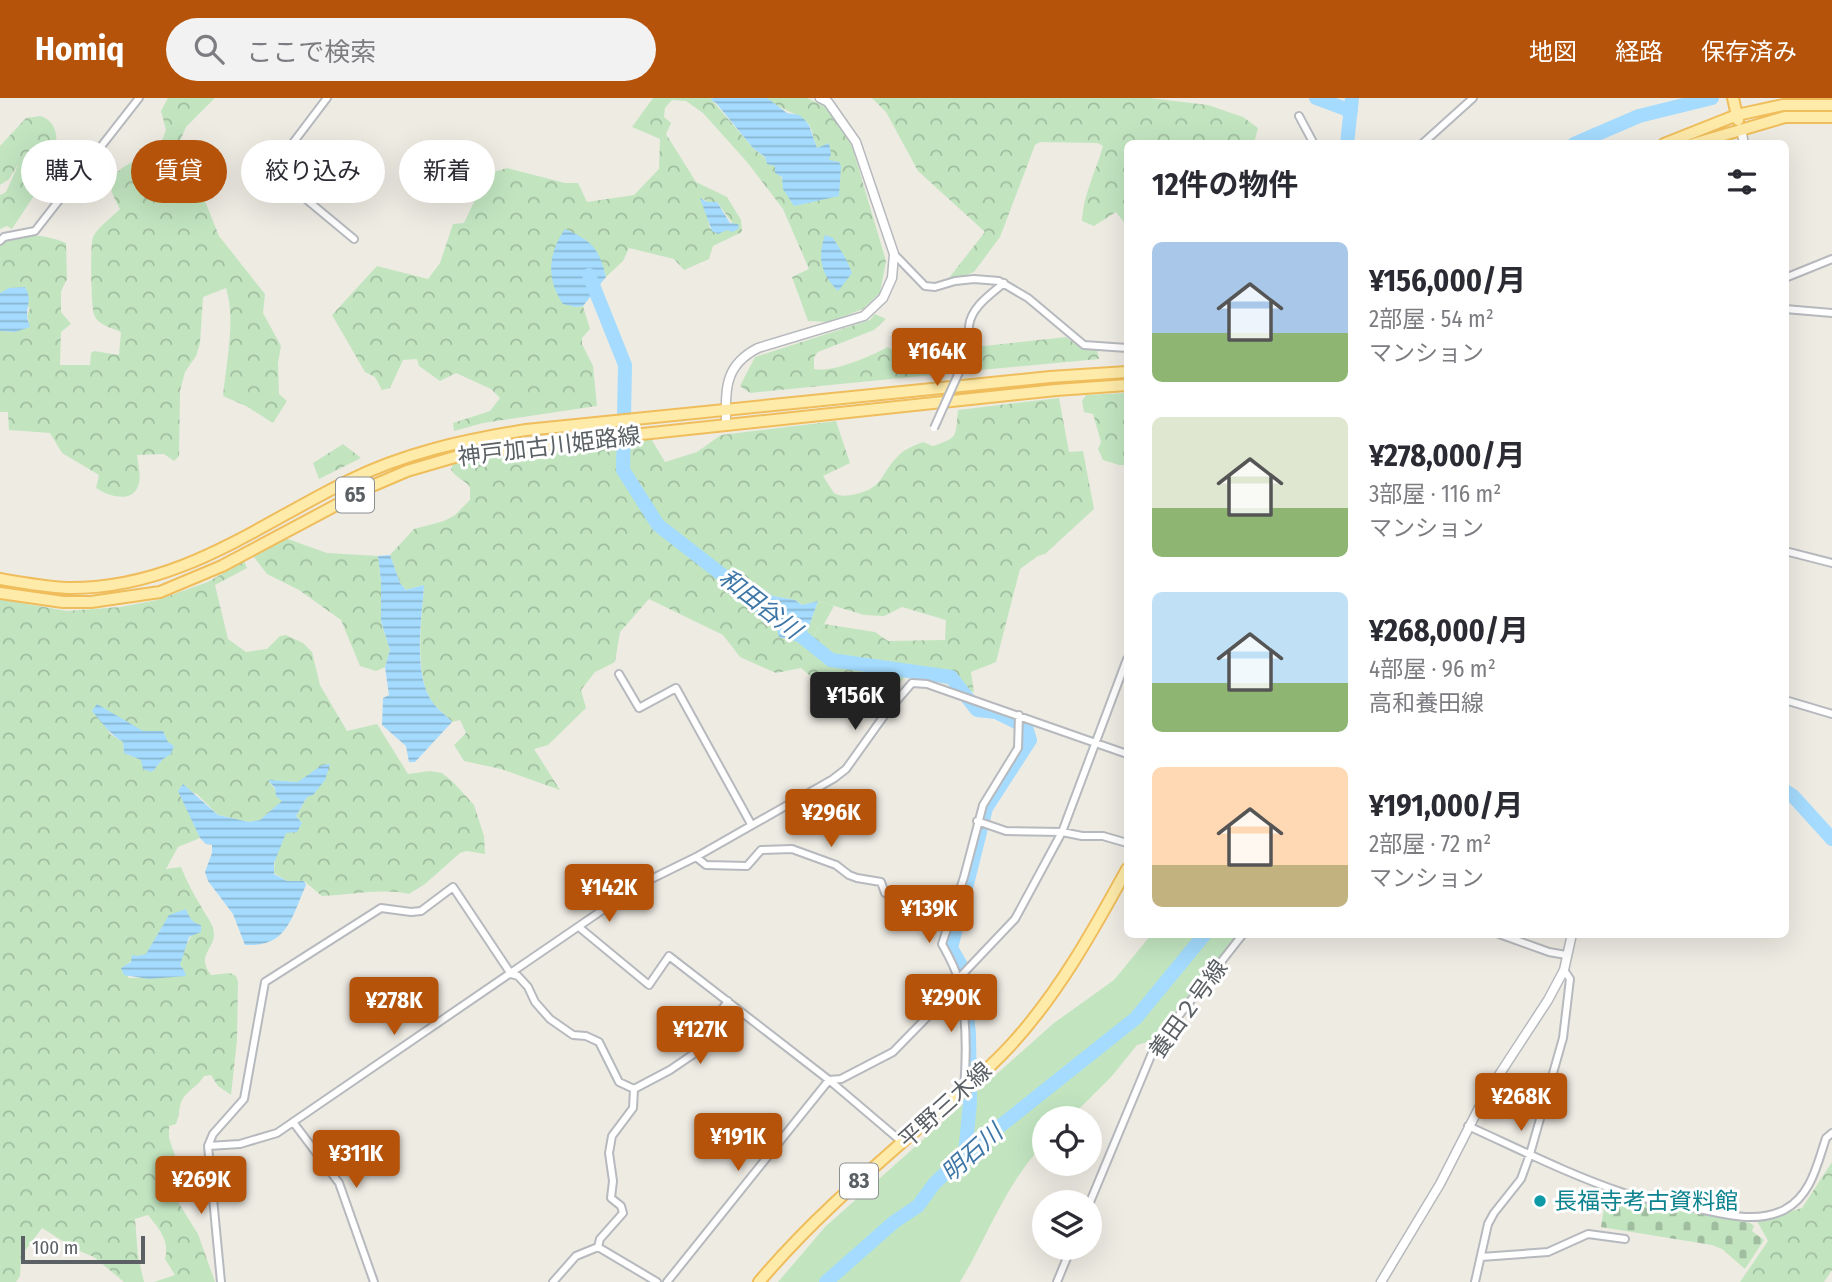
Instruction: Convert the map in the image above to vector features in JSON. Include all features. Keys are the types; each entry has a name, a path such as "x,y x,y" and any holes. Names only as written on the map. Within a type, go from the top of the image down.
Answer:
{"main road":[{"path":"1734,100 1741,129"},
{"path":"1674,140 1737,115 1783,105 1832,104"},
{"path":"1706,140 1785,117 1832,117"},
{"name":"神戸加古川姫路線","path":"0,579 69,588 127,583 181,568 212,555 348,481 429,449 526,430 1051,377 1124,372"},
{"name":"神戸加古川姫路線","path":"0,593 63,602 91,602 160,592 222,566 372,486 439,461 472,452 1056,390 1124,385"},
{"name":"平野三木線","path":"759,1282 789,1246 832,1204 1010,1046 1058,985 1124,874"}],"street":[{"path":"0,240 35,231 139,98"},
{"path":"327,98 277,164 289,185 354,239"},
{"path":"726,425 729,378 734,366 745,355 758,348 864,316 883,298 892,278 894,254 856,142 828,102 820,98"},
{"path":"1426,140 1473,98"},
{"path":"1299,116 1312,140"},
{"path":"1741,129 1743,140"},
{"path":"894,254 925,286 935,287 974,279 1004,283 1028,298 1084,345 1124,348"},
{"path":"1789,276 1832,259"},
{"path":"934,428 970,349 969,322 978,305 1004,283"},
{"path":"1789,309 1832,313"},
{"path":"1789,552 1832,563"},
{"path":"667,1282 829,1080 841,1079 893,1052 1015,919 1062,832 1124,667"},
{"path":"619,674 639,708 676,688 751,824"},
{"path":"208,1146 240,1144 277,1133 580,928 639,885 696,857 821,787 846,769 886,713 912,683 927,684 1124,753"},
{"path":"1789,701 1832,714"},
{"path":"968,1086 964,1013 958,979 943,944 983,805 1018,748 1019,715"},
{"path":"977,821 1006,831 1103,836 1124,843"},
{"path":"696,857 706,865 747,866 761,850 792,849 836,865 857,878 881,882 885,893 927,909 954,908"},
{"path":"221,1282 208,1146 213,1135 244,1099 265,982 381,908 421,911 453,887 511,974 528,987 535,1002 550,1019 573,1035 586,1036 599,1042 619,1082 634,1090"},
{"path":"580,928 649,985 669,956 829,1080 902,1142"},
{"name":"養田２号線","path":"1095,1190 1155,1046 1239,938"},
{"path":"1510,938 1549,952 1566,954"},
{"path":"1381,1282 1440,1184 1468,1126 1564,970 1571,938"},
{"path":"1475,1282 1488,1224 1521,1179 1530,1154 1563,1038 1570,979 1564,970"},
{"path":"634,1090 695,1053 701,1038 729,1001"},
{"path":"598,1247 600,1239 623,1213 621,1206 611,1198 609,1153 612,1136 633,1108 634,1090"},
{"path":"293,1122 339,1183 374,1282"},
{"path":"1468,1126 1623,1193 1729,1216 1754,1218 1786,1209 1800,1198 1811,1183 1826,1138 1832,1133"},
{"path":"1481,1257 1548,1252 1588,1234 1625,1239"},
{"path":"554,1282 576,1256 598,1247"},
{"path":"598,1247 657,1282"},
{"path":"1057,1282 1066,1260"}],"green space":[{"path":"168,98 215,98 186,127 180,140 162,140 166,130 161,111"},
{"path":"653,98 713,98 711,99 753,148 775,166 783,181 839,196 839,181 821,147 817,148 810,126 802,118 767,98 807,98 827,108 852,146 886,261 880,293 863,309 829,322 808,321 792,277 809,269 783,209 747,162 703,113 686,101 672,100 665,108 664,117 671,123 666,134 696,182 727,197 741,220 742,232 713,246 709,259 684,270 674,259 629,248 623,261 606,277 591,248 580,237 565,229 576,307 583,306 590,329 582,338 582,344 593,366 597,406 483,423 454,431 453,423 490,411 500,398 491,389 456,373 440,381 419,366 417,359 403,360 390,388 382,390 375,377 365,372 332,315 377,266 428,279 440,263 453,224 464,223 473,203 495,203 495,172 507,168 565,183 578,183 587,202 634,195 659,169 660,139 632,127","holes":["703,198 707,202 717,202 733,224 710,229"]},
{"path":"872,98 1149,98 1208,105 1243,117 1258,128 1255,140 1124,140 1124,222 1116,212 1094,226 1082,221 1083,211 1103,146 1097,143 1040,142 1035,145 1000,237 974,272 945,283 985,232 918,171 886,112"},
{"path":"41,116 48,120 55,130 57,140 21,140 21,203 29,203 12,229 7,226 0,229 0,195 6,192 19,163 9,179 0,185 0,146 26,118"},
{"path":"131,163 131,203 206,203 219,236 265,294 263,313 281,346 278,363 279,394 287,401 273,423 246,406 223,396 229,342 229,300 226,288 203,297 200,343 196,356 185,372 180,391 179,456 174,461 164,454 137,455 139,483 132,494 120,497 96,488 99,475 62,453 50,433 9,430 8,412 0,412 0,331 15,332 29,321 27,316 30,308 4,291 0,293 0,246 23,236 50,238 66,243 67,279 61,291 61,312 71,324 61,332 60,365 90,365 91,353 94,351 119,355 121,332 101,323 94,314 91,251 95,234 120,209 117,203 117,172"},
{"path":"875,314 886,319 874,330 818,352 814,357 814,369 831,369 888,347 899,355 934,347 957,360 952,373 750,393 740,386 755,357 870,320"},
{"path":"1066,337 1082,349 1097,350 1099,359 969,371 975,347"},
{"path":"1124,393 1124,465 1103,460 1098,449 1101,442 1093,414 1084,412 1082,401 1086,395"},
{"path":"1059,398 1069,452 1083,451 1094,509 1045,554 1020,569 996,662 971,672 974,692 908,673 898,685 816,681 801,668 776,673 740,657 723,635 649,599 620,632 615,662 595,672 581,690 586,708 548,745 534,749 560,790 501,769 464,761 454,745 466,733 460,720 452,722 435,706 423,678 420,646 424,585 406,590 400,583 390,555 414,529 444,521 455,515 470,500 470,487 451,470 453,464 482,457 650,437 665,462 697,452 721,435 836,421 850,463 823,476 834,493 847,496 872,488 893,461 907,449 923,442 933,446 952,438 956,430 958,410","holes":["738,585 760,587 773,596 795,600 802,605 818,601 864,615 884,616 902,607 946,620 945,640 888,641 875,632 824,624 818,627 812,641 805,637 803,643 775,621 753,610 751,604 739,593"]},
{"path":"343,444 361,458 319,479 313,463"},
{"path":"285,538 327,553 378,556 381,621 390,650 385,667 376,671 360,666 341,620 299,590 267,574 253,556"},
{"path":"244,561 247,568 215,585 228,639 246,652 267,649 280,636 286,635 303,643 312,652 320,685 347,731 377,724 408,774 430,771 442,773 453,782 474,805 484,836 485,854 466,851 460,853 425,884 409,894 377,892 322,896 304,881 287,881 274,873 277,852 283,837 286,832 297,831 302,823 296,816 307,797 298,782 269,781 283,801 260,820 249,822 218,815 183,784 179,791 200,838 178,847 166,869 181,867 212,925 213,941 205,961 211,975 230,973 236,976 238,982 237,1040 231,1095 218,1086 211,1075 204,1076 182,1100 176,1124 169,1126 169,1138 183,1179 175,1197 198,1234 215,1282 154,1282 175,1275 165,1259 166,1246 162,1235 148,1215 135,1219 138,1256 144,1282 124,1282 94,1257 77,1250 42,1228 21,1256 20,1276 16,1282 0,1282 0,599 67,611 120,607 157,600 208,582","holes":["120,719 143,731 157,732 168,742 163,759 152,772 141,760 124,753 123,742 110,734 107,727","190,918 195,924 201,925 190,938 183,954 180,965 185,976 129,978 122,968 138,956 146,955 161,929"]},
{"path":"818,601 834,606 824,624 818,627 812,641 805,637"},
{"path":"1149,938 1236,938 1151,1041 1137,1045 1112,1076 1082,1106 1032,1106 1032,1157 1008,1192 960,1282 778,1282 825,1227 1054,1023 1114,980"},
{"path":"1832,1162 1832,1270 1824,1282 1740,1282 1768,1241 1757,1221 1802,1208"},
{"path":"1594,1186 1654,1205 1750,1223 1754,1226 1752,1231 1764,1240 1745,1269 1722,1249 1712,1245 1601,1227 1604,1208 1596,1196 1590,1195"}],"water":[{"path":"767,98 787,113 799,115 809,125 817,148 829,143 829,160 839,162 841,166 839,196 794,206 783,189 782,177 775,173 775,166 767,164 765,157 753,148 711,100"},
{"path":"700,198 707,202 717,202 730,223 738,224 739,228 733,232 727,230 718,234 712,231"},
{"path":"565,229 582,237 593,247 606,277 583,306 563,304 554,285 552,257"},
{"path":"825,235 833,238 852,273 838,291 822,265 821,251"},
{"path":"25,287 29,298 27,315 30,327 15,332 0,331 0,293 9,288"},
{"path":"390,555 400,583 406,590 424,585 420,629 422,677 433,703 452,722 415,762 409,762 406,746 382,725 383,698 389,695 385,667 390,650 381,621 378,556"},
{"path":"735,587 760,587 773,596 795,600 802,605 818,601 803,643 779,637 775,621 759,617"},
{"path":"97,704 143,731 163,731 168,742 174,746 171,754 152,772 143,769 141,760 124,753 123,742 110,732 92,711"},
{"path":"330,764 325,780 313,795 307,797 296,816 302,823 297,832 286,833 274,863 274,874 287,881 304,881 306,885 291,919 279,936 271,941 245,945 233,914 208,881 205,872 212,845 206,844 200,838 178,791 183,784 218,815 249,822 260,820 282,801 276,796 275,788 268,780 298,782 322,765"},
{"path":"186,909 191,919 201,925 201,932 189,937 180,965 186,976 149,979 124,975 121,968 131,962 132,955 146,954 169,915"}],"waterway":[{"path":"1316,98 1351,111"},
{"name":"明石川","path":"1347,140 1352,98"},
{"path":"1583,140 1639,116 1712,98"},
{"name":"和田谷川","path":"589,275 625,365 623,470 658,525 752,598"},
{"name":"和田谷川","path":"790,627 831,660 951,677 977,710 996,712 1026,727 1030,740 986,808 951,948 962,967 969,1034 970,1103 965,1154"},
{"path":"1789,794 1832,839"},
{"name":"明石川","path":"826,1282 894,1222 918,1206 934,1184 965,1154 1136,1018 1202,938"}],"place":[{"name":"長福寺考古資料館","path":"1540,1201"}]}
